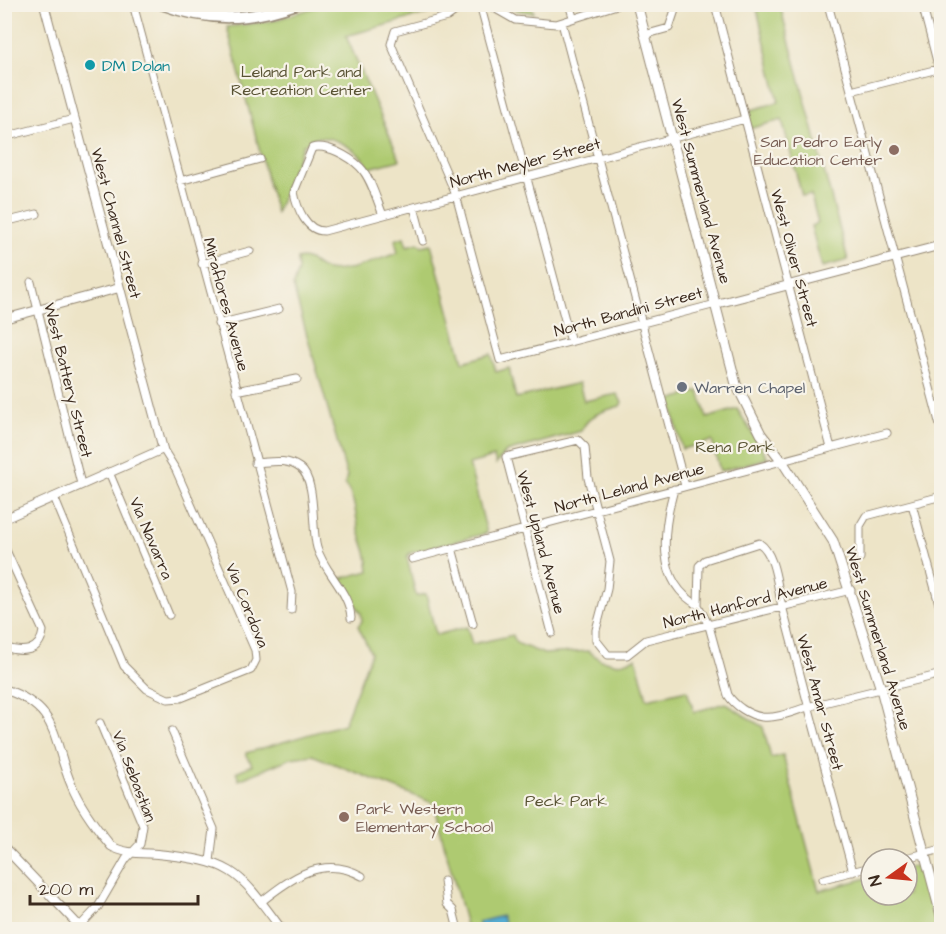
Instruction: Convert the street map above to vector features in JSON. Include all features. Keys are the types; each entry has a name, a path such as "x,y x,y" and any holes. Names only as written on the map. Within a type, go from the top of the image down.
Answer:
{"main road":[{"path":"161,4 195,15 227,19 259,16 296,4"},
{"name":"West Summerland Avenue","path":"637,4 742,399 761,434 782,461 832,541 851,590 881,689 942,919"}],"street":[{"name":"West Channel Street","path":"44,4 162,449"},
{"name":"Miraflores Avenue","path":"133,4 255,463 292,592 291,610"},
{"path":"456,195 393,53 391,38 400,29 447,17 465,4"},
{"path":"480,4 571,342"},
{"path":"487,4 516,20 562,23 573,17 620,4"},
{"path":"569,4 573,17"},
{"path":"644,34 669,28 677,4"},
{"name":"West Oliver Street","path":"715,4 831,448"},
{"path":"828,4 942,433"},
{"path":"851,91 940,68 922,4"},
{"path":"562,23 685,486"},
{"path":"4,137 74,118"},
{"name":"North Meyler Street","path":"383,215 360,166 322,146 312,148 294,192 312,229 324,231 745,119"},
{"path":"180,181 260,159"},
{"name":"North Bandini Street","path":"456,195 498,358 503,361 942,245"},
{"path":"414,207 423,241"},
{"path":"4,222 37,214"},
{"path":"202,264 250,251"},
{"name":"West Battery Street","path":"31,282 81,484"},
{"path":"4,319 119,288"},
{"path":"218,324 279,309"},
{"path":"236,391 297,379"},
{"name":"North Leland Avenue","path":"412,559 887,433"},
{"name":"West Upland Avenue","path":"552,633 506,457 578,440 585,447 588,478 595,510"},
{"path":"4,519 162,449"},
{"name":"Via Cordova","path":"54,497 124,666 147,689 168,699 181,698 251,670 256,660 255,650 176,470 162,449"},
{"path":"255,463 282,460 301,469 310,486 313,531 317,549 349,604 351,618"},
{"name":"Via Navarra","path":"109,472 169,615"},
{"path":"674,489 665,545 667,569 686,596 699,605 709,626 728,695 734,704 760,717 770,717 942,674"},
{"path":"860,558 860,526 866,516 942,496"},
{"path":"912,504 942,615"},
{"name":"North Hanford Avenue","path":"595,510 610,561 608,589 597,619 596,640 608,655 620,657 627,655 646,640 851,590"},
{"name":"West Amar Street","path":"699,605 699,566 705,560 759,543 768,553 853,872"},
{"path":"4,546 43,631 36,647 26,651 4,647"},
{"path":"452,548 473,624"},
{"path":"4,689 29,697 52,724 71,786 111,846 132,852 210,861 235,873 282,930"},
{"name":"Via Sebastian","path":"81,928 98,907 132,852 140,844 143,826 100,723"},
{"path":"172,731 214,829 210,861"},
{"path":"4,847 81,928"},
{"path":"919,855 942,849"},
{"path":"261,902 295,876 320,869 351,870 362,876"},
{"path":"823,879 859,870"},
{"path":"444,880 447,904 453,910 459,930"}],"green space":[{"name":"Leland Park and Recreation Center","path":"322,5 450,5 433,12 346,36 400,160 369,168 360,155 345,145 329,138 313,138 303,145 276,213 227,27 272,21"},
{"path":"506,5 531,5 534,13 517,10"},
{"path":"756,5 783,5 780,6 848,260 822,267 811,226 818,223 811,195 802,196 782,120 748,129 744,112 779,102"},
{"name":"Peck Park","path":"404,237 407,246 418,243 422,246 431,244 463,362 491,354 496,372 509,368 516,398 579,383 584,401 617,394 622,402 620,406 592,417 581,431 506,452 496,464 494,457 469,464 487,533 410,553 407,557 416,596 426,594 436,635 467,627 472,644 513,635 516,643 544,654 588,651 601,660 618,664 636,658 647,699 687,690 694,712 725,703 763,727 771,758 783,755 819,891 859,880 859,907 919,907 919,866 937,929 467,929 433,803 312,755 291,758 239,780 236,772 252,765 246,753 344,724 371,653 358,626 362,621 361,613 339,579 369,571 369,565 353,502 345,484 347,476 293,286 298,270 297,259 309,260 327,270 344,270 398,253 395,240"},
{"name":"Rena Park","path":"699,391 707,418 737,409 768,458 720,471 712,441 682,449 670,400"}],"water":[{"path":"502,916 506,929 480,929 478,922"}],"place":[{"name":"DM Dolan","path":"90,65"},
{"name":"San Pedro Early Education Center","path":"894,150"},
{"name":"Warren Chapel","path":"682,387"},
{"name":"Park Western Elementary School","path":"344,817"}]}
